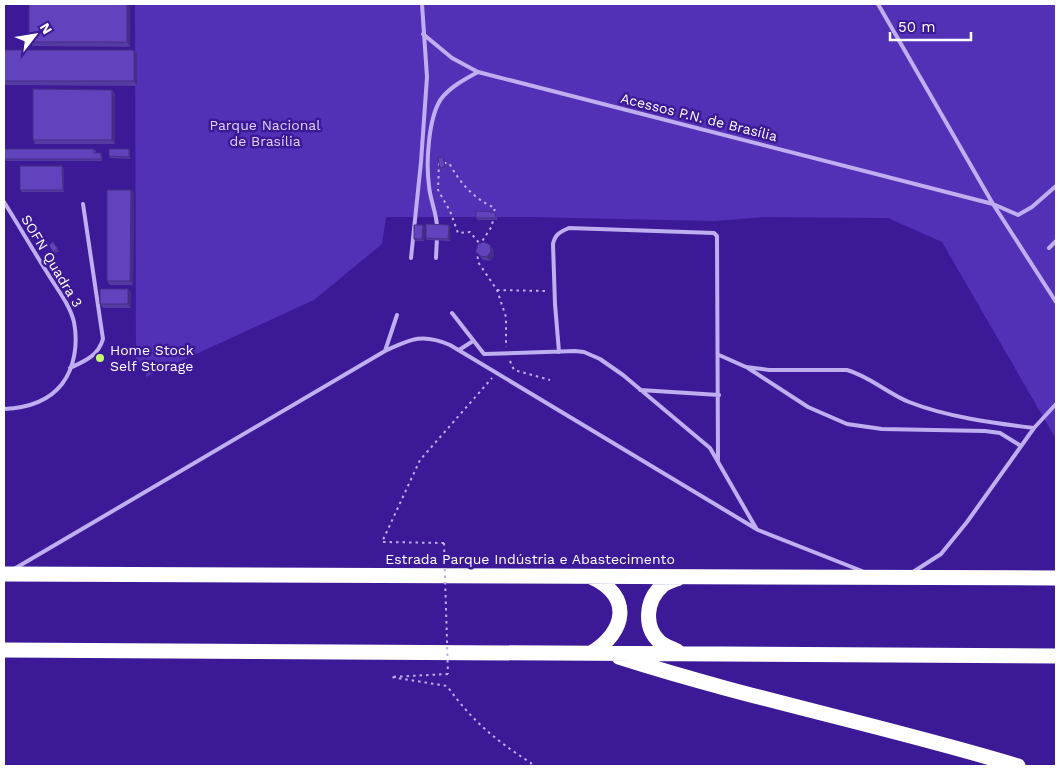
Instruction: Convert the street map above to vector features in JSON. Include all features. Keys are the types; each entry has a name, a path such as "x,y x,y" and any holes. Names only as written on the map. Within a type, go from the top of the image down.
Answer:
{"highway":[{"name":"Estrada Parque Indústria e Abastecimento","path":"5,574 1056,578"},
{"path":"589,576 609,587 616,599 620,612 618,626 612,638 598,653"},
{"path":"680,652 660,642 651,629 648,613 652,598 662,586 683,576"},
{"path":"4,650 680,652 1056,656"},
{"path":"598,653 688,680 927,739 1018,766"}],"lane":[{"path":"411,258 421,162 427,77 422,4"},
{"path":"878,4 993,204 1056,302"},
{"name":"Acessos P.N. de Brasília","path":"423,34 452,58 478,72 993,204 1018,215 1032,207 1056,186"},
{"path":"436,258 437,217 429,186 428,161 436,109 442,99 462,80 478,72"},
{"name":"SOFN Quadra 3","path":"4,202 65,301 73,320 76,338 67,377 56,392 42,401 29,406 4,409"},
{"path":"70,368 92,358 101,346 103,338 83,204"},
{"path":"559,352 554,291 553,244 555,236 569,228 713,232 717,236 718,460"},
{"path":"1049,248 1056,241"},
{"path":"452,313 484,354 506,352 584,352 600,359 710,448 758,530"},
{"path":"385,351 397,315"},
{"path":"5,574 385,351 413,338 425,338 442,342 459,350 758,530 883,578"},
{"path":"459,350 473,341"},
{"path":"719,355 746,367 808,408 847,424 882,429 985,431 1000,433 1021,446"},
{"path":"746,367 770,370 847,370 858,373 908,401 944,412 1034,428"},
{"path":"640,390 719,395"},
{"path":"903,578 941,554 967,522 1034,428 1056,404"}],"path":[{"path":"428,161 449,163 459,180 476,197 495,208 492,226 476,252 478,262 497,290 506,317 506,352 514,370 550,380"},
{"path":"439,163 438,190 450,212 458,233 470,232 480,244"},
{"path":"497,290 554,291"},
{"path":"497,372 420,460 382,542 444,543 448,674 391,677 447,686 460,705 492,737 531,763 532,766"}],"green space":[{"name":"Parque Nacional de Brasília","path":"135,4 1056,4 1056,439 942,242 888,218 765,217 715,221 531,217 386,217 382,244 314,300 146,377 146,360 136,366"}],"building":[{"path":"29,4 127,4 127,42 29,42"},
{"path":"4,50 134,50 134,81 4,81"},
{"path":"33,89 112,90 112,140 33,140"},
{"path":"4,149 94,149 94,153 101,153 101,159 4,159"},
{"path":"109,149 129,149 129,157 109,156"},
{"path":"443,157 445,167 440,168 438,158"},
{"path":"20,166 62,166 63,190 20,190"},
{"path":"107,190 131,190 130,281 107,281"},
{"path":"476,211 495,212 496,218 476,218"},
{"path":"426,224 449,225 448,239 426,238"},
{"path":"414,225 423,225 422,239 414,239"},
{"path":"53,242 58,249 53,252 49,245"},
{"path":"484,242 490,245 491,251 487,257 480,256 476,251 478,244"},
{"path":"100,289 128,289 128,304 100,304"}],"place":[{"name":"Home Stock Self Storage","path":"100,358"}]}
